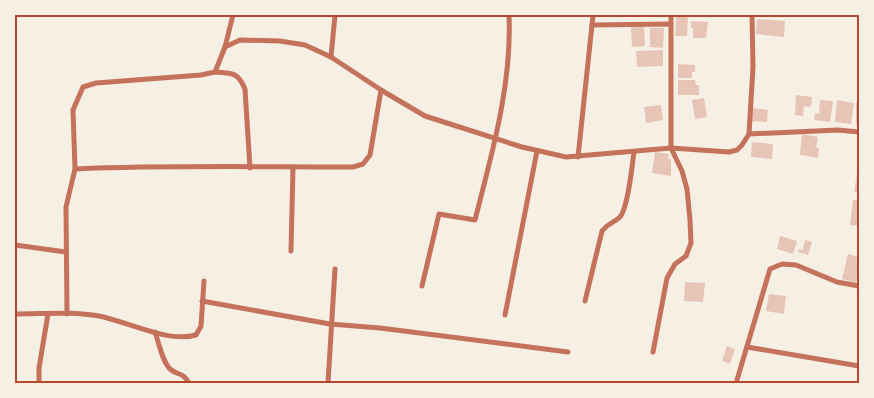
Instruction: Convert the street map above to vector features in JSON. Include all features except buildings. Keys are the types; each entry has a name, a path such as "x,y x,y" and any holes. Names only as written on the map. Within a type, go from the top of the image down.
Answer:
{"street":[{"path":"215,72 225,47 233,15"},
{"path":"331,57 335,15"},
{"path":"422,286 439,214 475,220 495,139 508,69 509,15"},
{"path":"578,157 593,15"},
{"path":"653,352 667,278 675,264 686,256 691,243 687,189 682,171 671,148 671,15"},
{"path":"225,47 240,40 280,41 306,46 331,57 425,116 495,139 537,150 578,157 671,148 729,152 737,150 749,134 753,67 752,15"},
{"path":"592,25 671,24"},
{"path":"67,314 66,207 75,169 73,110 83,87 96,83 201,75 215,72 234,74 241,80 244,89 250,168"},
{"path":"75,169 147,166 250,168 354,167 363,164 370,155 381,90"},
{"path":"749,134 838,130 859,132"},
{"path":"505,315 537,150"},
{"path":"585,301 602,232 608,224 619,218 625,210 634,152"},
{"path":"292,251 293,167"},
{"path":"15,245 66,252"},
{"path":"737,380 770,269 782,264 796,266 838,282 859,286"},
{"path":"328,383 330,324 335,269"},
{"path":"15,314 99,316 169,336 188,338 196,335 201,326 204,281"},
{"path":"202,301 330,324 380,328 568,352"},
{"path":"39,383 39,368 48,314"},
{"path":"155,332 166,363 172,371 182,374 189,383"},
{"path":"747,347 859,366"}]}
